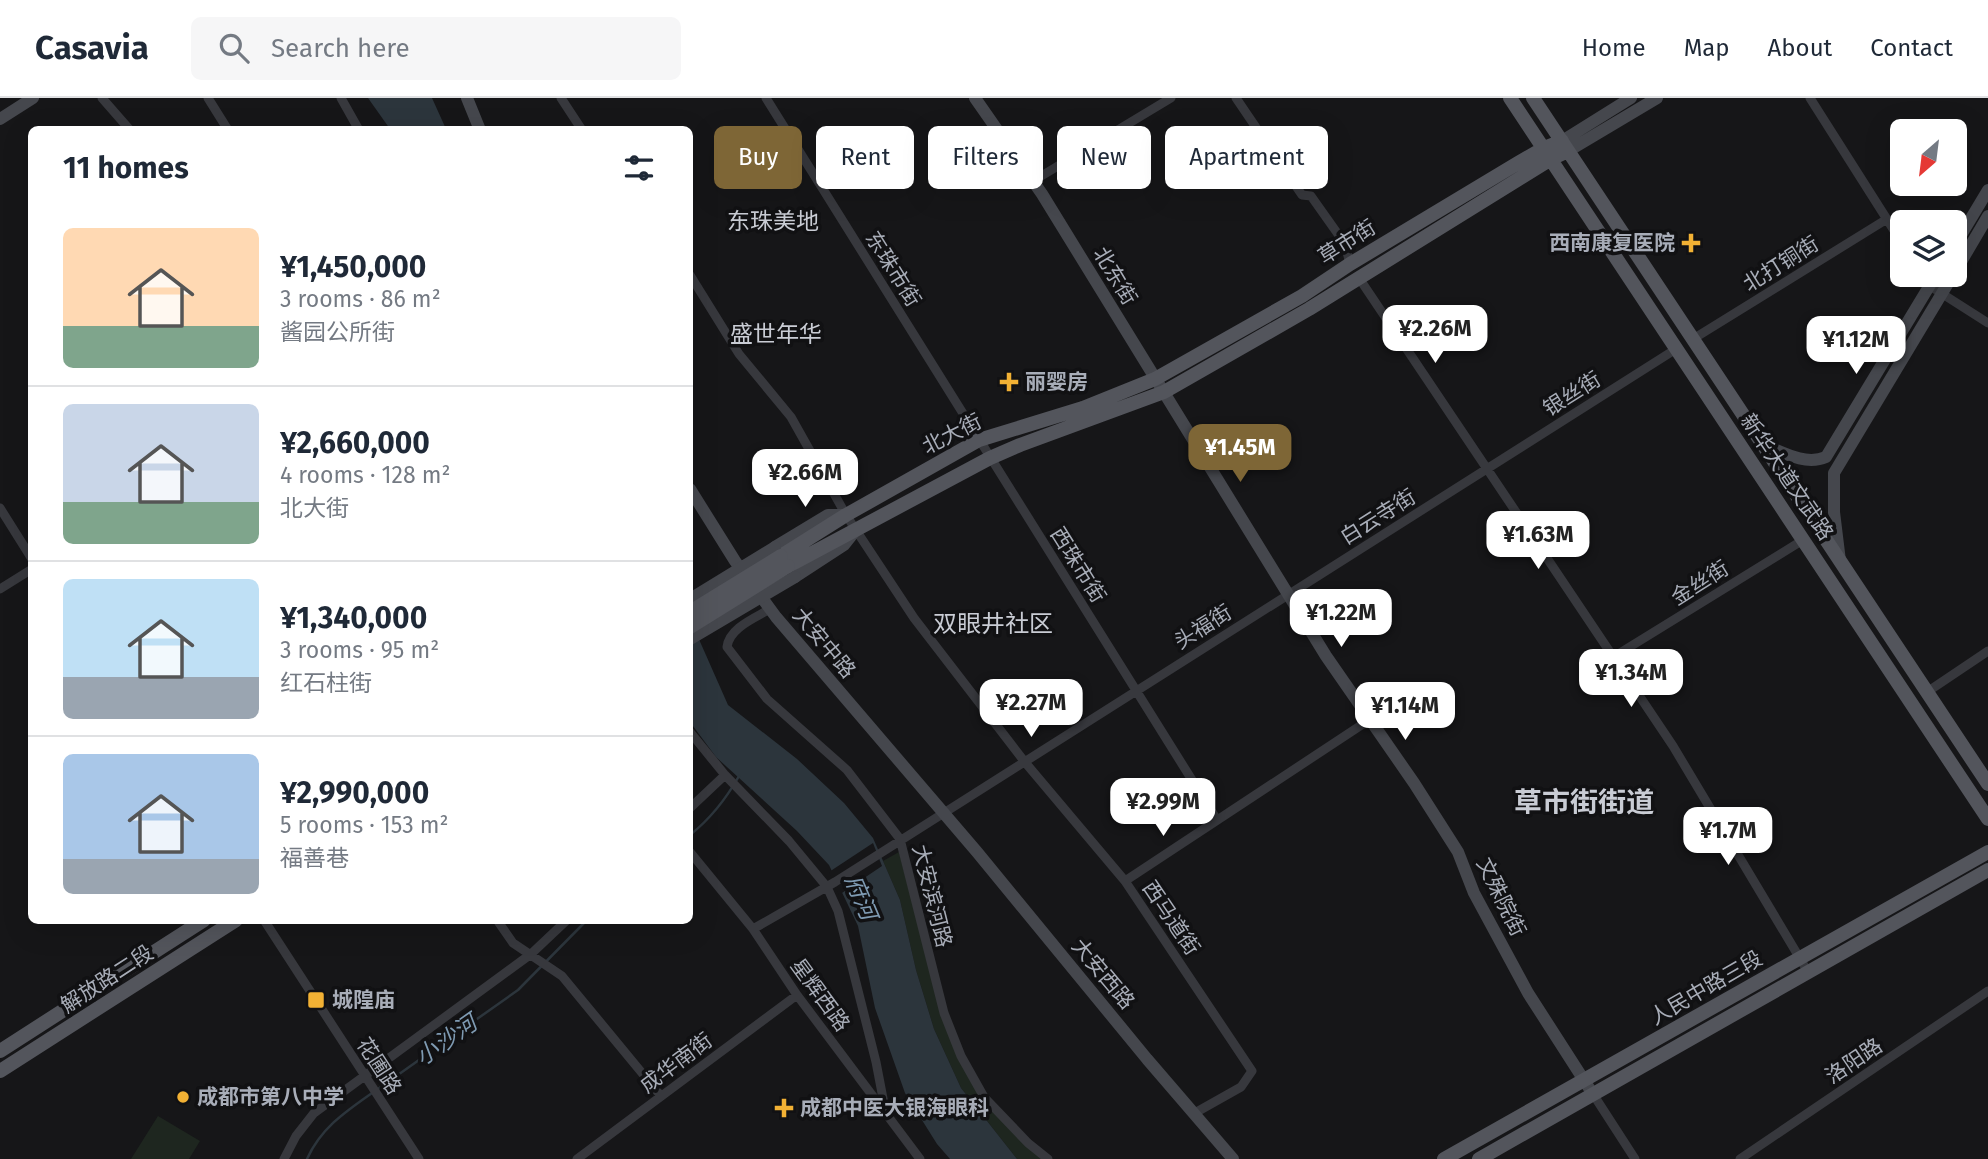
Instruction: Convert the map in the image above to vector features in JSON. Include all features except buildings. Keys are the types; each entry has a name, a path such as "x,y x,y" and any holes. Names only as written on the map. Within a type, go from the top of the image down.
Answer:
{"main road":[{"name":"新华大道文武路","path":"1510,98 1988,819"},
{"name":"新华大道文武路","path":"1533,98 1988,784"},
{"name":"草市街","path":"1155,379 1302,296 1350,264 1565,146"},
{"name":"草市街","path":"1164,392 1310,309 1547,154"},
{"name":"北大街","path":"785,562 846,515 979,440 1083,408 1155,379"},
{"name":"北大街","path":"785,562 856,530 1020,444 1164,392"},
{"path":"693,610 785,562"},
{"path":"693,625 785,562"},
{"name":"人民中路三段","path":"1479,1159 1800,959 1988,852"},
{"name":"人民中路三段","path":"1444,1159 1589,1088 1808,972 1988,870"},
{"name":"解放路二段","path":"0,1051 198,924"},
{"name":"解放路二段","path":"0,1071 230,924"}],"street":[{"path":"0,119 33,98"},
{"path":"102,98 126,126"},
{"path":"208,98 226,126"},
{"path":"341,98 357,126"},
{"path":"467,98 478,126"},
{"path":"561,98 579,126"},
{"name":"东珠市街","path":"766,98 990,458"},
{"name":"北东街","path":"975,98 995,126"},
{"path":"1043,175 1171,98"},
{"path":"1236,98 1302,195 1311,197 1345,244 1350,264"},
{"path":"1565,146 1631,98"},
{"path":"1565,146 1657,98"},
{"path":"1810,98 1890,224"},
{"name":"北东街","path":"1038,189 1288,594"},
{"path":"1967,225 1988,190"},
{"path":"1967,251 1988,216"},
{"name":"北打铜街","path":"1693,339 1887,219"},
{"path":"1359,278 1615,656 1673,746 1808,972"},
{"name":"西马道街","path":"693,280 738,354 791,417 846,515 914,618 1024,761 1125,881 1252,1071 1241,1087 1194,1114"},
{"path":"1762,444 1804,460 1814,461 1826,457 1925,287"},
{"path":"1937,287 1942,293 1988,323"},
{"path":"1840,561 1833,512 1834,473 1946,287"},
{"name":"银丝街","path":"1486,469 1676,349"},
{"name":"西珠市街","path":"990,458 1217,820"},
{"name":"白云寺街","path":"1288,594 1486,469"},
{"name":"大安中路","path":"693,494 735,561 770,609 943,812"},
{"path":"0,508 28,553"},
{"name":"金丝街","path":"1615,656 1803,540"},
{"path":"693,598 785,562"},
{"path":"693,637 785,562"},
{"path":"0,589 28,572"},
{"name":"头福街","path":"753,929 831,885 1288,594"},
{"name":"文殊院街","path":"1288,594 1326,656 1458,852 1474,893 1528,993 1589,1088"},
{"name":"大安滨河路","path":"770,609 734,632 728,639 727,647 767,699 847,770 900,839 944,1013 961,1056 984,1097 1028,1143 1048,1159"},
{"path":"1927,692 1988,651"},
{"path":"1125,881 1369,720"},
{"path":"693,736 738,788 831,885 876,1062 886,1114"},
{"path":"693,806 728,777"},
{"name":"大安西路","path":"943,812 1233,1159"},
{"name":"星辉西路","path":"693,856 753,929 797,995 920,1159"},
{"name":"花圃路","path":"267,924 419,1159"},
{"path":"499,924 513,943 562,976 661,1096"},
{"path":"284,1159 296,1136 314,1113 367,1079 534,956 564,924"},
{"name":"洛阳路","path":"1740,1159 1988,991"},
{"name":"成华南街","path":"577,1159 797,995"},
{"path":"1589,1088 1635,1159"}],"shaded area":[{"path":"899,852 942,1017 978,1091 1045,1159 1017,1159 961,1088 934,1029 916,970 900,900 883,861"},
{"path":"158,1116 200,1141 189,1159 131,1159"}],"water":[{"path":"368,98 432,98 445,126 388,126"},
{"name":"府河","path":"693,626 728,705 797,759 844,803 873,838 900,900 916,970 934,1029 961,1088 1017,1159 950,1159 937,1144 905,1093 875,1008 858,926 829,865 797,831 716,757 693,726"}],"pier":[{"path":"873,843 882,866 839,895 829,872"}],"waterway":[{"name":"小沙河","path":"693,832 717,808 739,776"},
{"name":"小沙河","path":"378,1089 518,990 583,924"},
{"name":"小沙河","path":"307,1159 319,1138 343,1114 372,1093"}],"place":[{"name":"西南康复医院","path":"1691,243"},
{"name":"丽婴房","path":"1009,382"},
{"name":"城隍庙","path":"316,1000"},
{"name":"成都市第八中学","path":"183,1097"},
{"name":"成都中医大银海眼科","path":"784,1108"}],"district":[{"name":"东珠美地","path":"773,221"},
{"name":"盛世年华","path":"776,334"},
{"name":"双眼井社区","path":"993,624"},
{"name":"草市街街道","path":"1584,802"}]}
